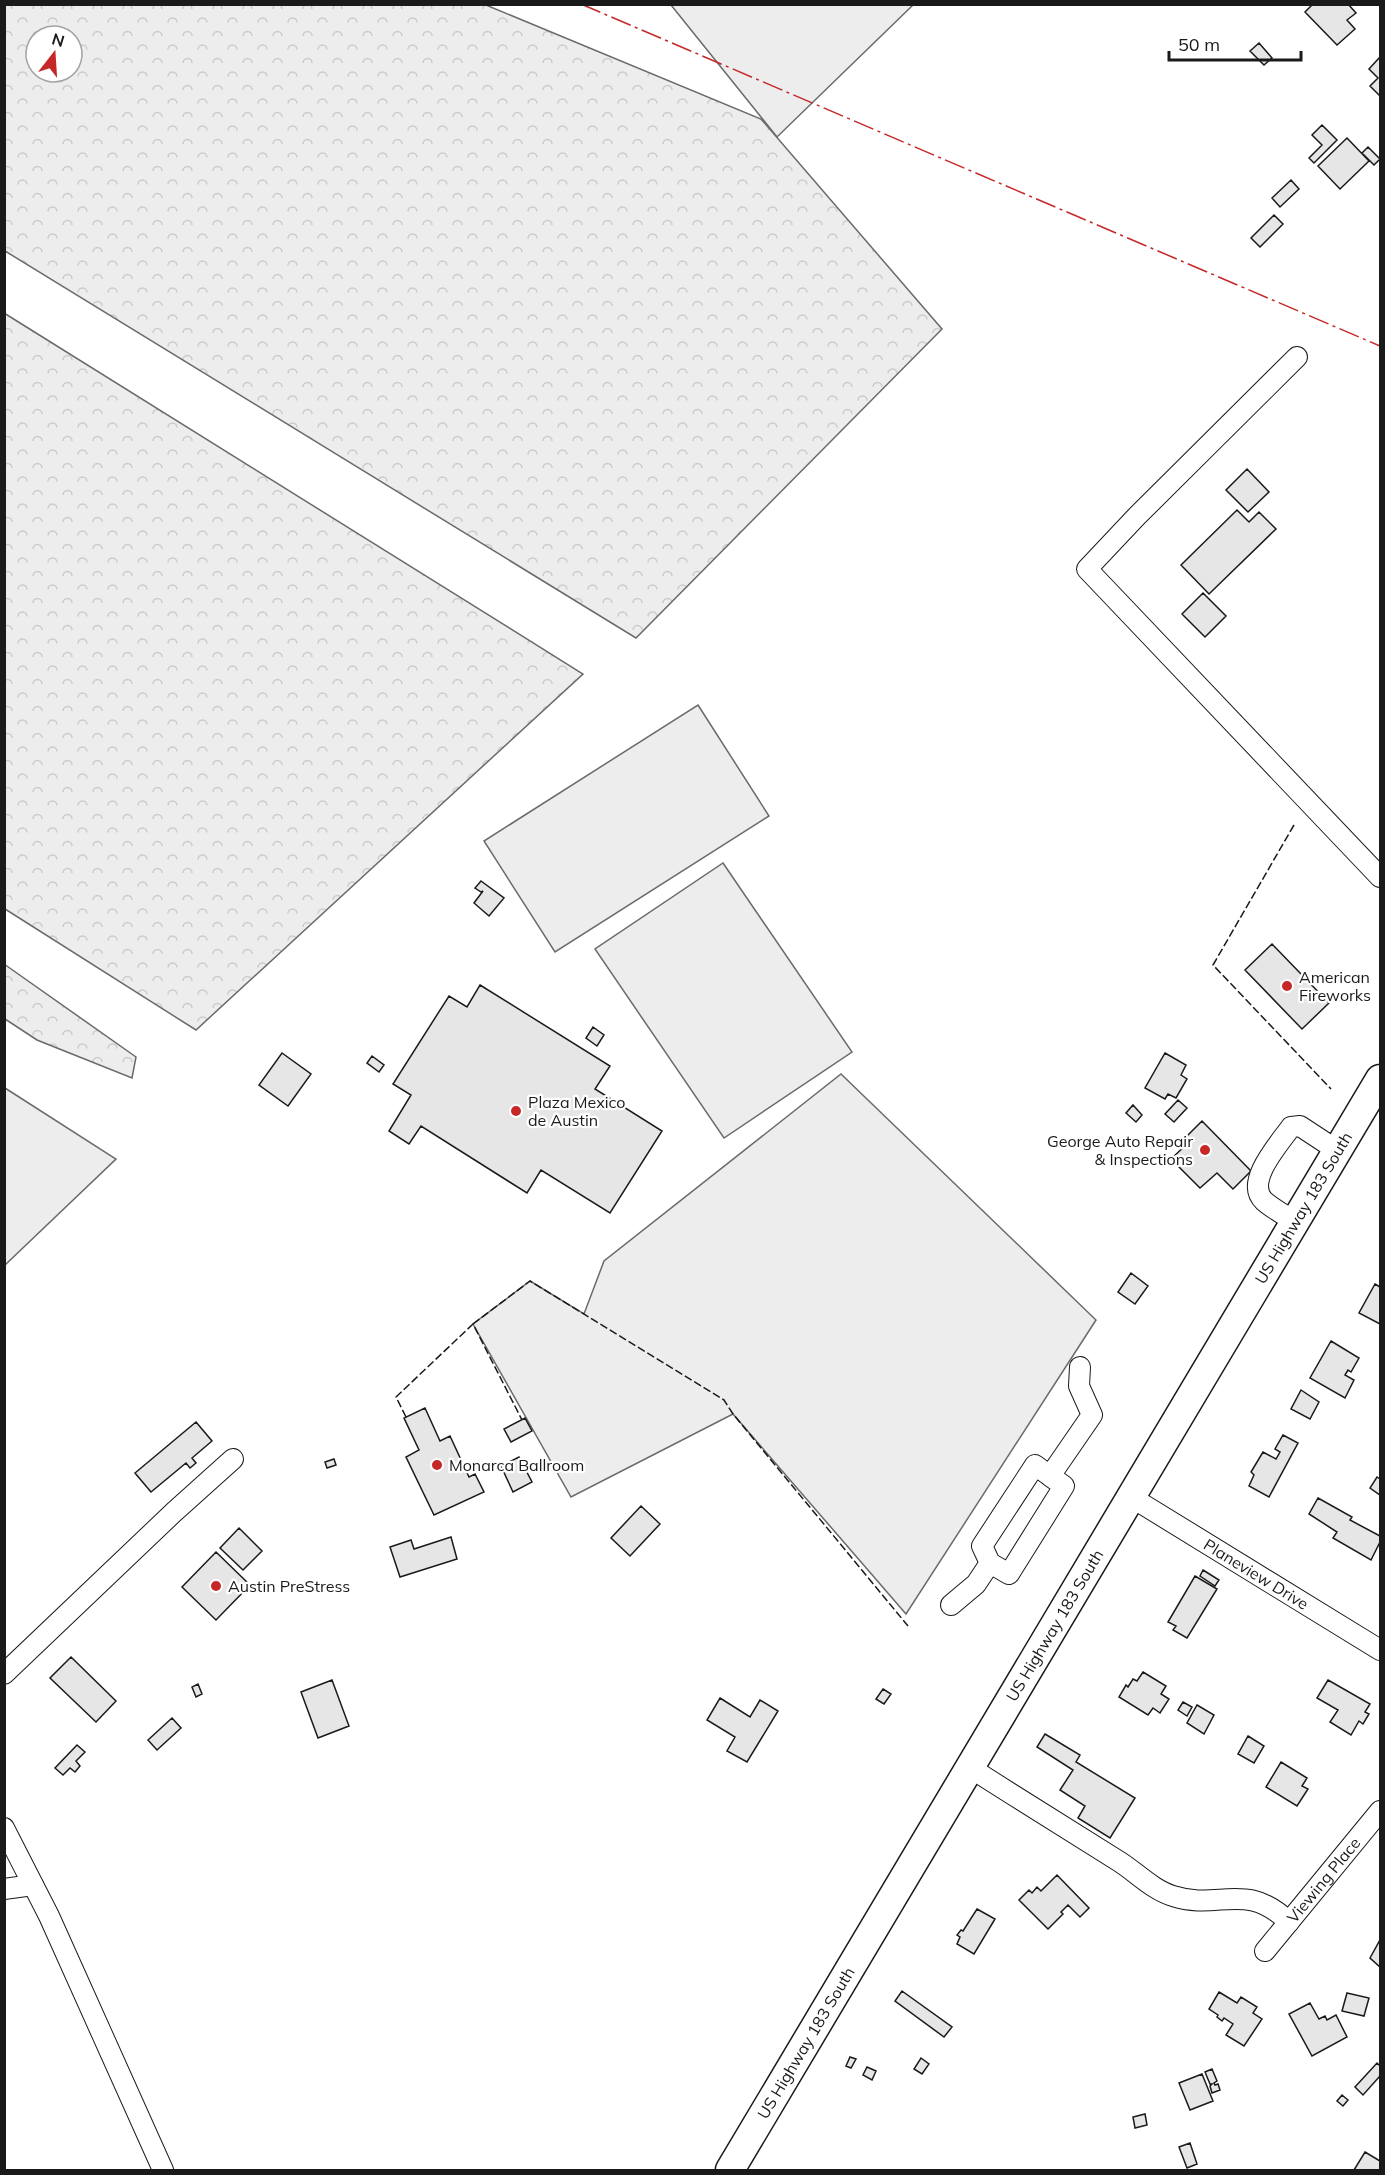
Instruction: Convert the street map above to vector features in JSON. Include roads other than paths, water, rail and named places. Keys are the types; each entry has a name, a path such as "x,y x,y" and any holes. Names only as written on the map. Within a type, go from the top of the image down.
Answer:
{"highway":[{"name":"US Highway 183 South","path":"730,2170 1380,1079"}],"street":[{"path":"1297,357 1087,569 1380,877"},
{"path":"1295,1222 1262,1199 1257,1188 1258,1175 1291,1127 1300,1126 1338,1151"},
{"path":"1050,1476 1092,1415 1079,1386 1080,1367"},
{"path":"4,1674 233,1459"},
{"path":"1035,1465 1050,1476 1064,1486 1010,1574 990,1563 982,1546 1035,1465"},
{"name":"Planeview Drive","path":"1131,1497 1380,1650"},
{"path":"951,1605 976,1584 990,1563"},
{"path":"969,1767 1160,1890 1188,1899 1255,1900 1275,1908 1289,1922"},
{"name":"Viewing Place","path":"1265,1950 1380,1811"},
{"path":"4,1828 33,1885 164,2170"},
{"path":"4,1889 33,1885"}],"place":[{"name":"American Fireworks","path":"1287,986"},
{"name":"Plaza Mexico de Austin","path":"516,1111"},
{"name":"George Auto Repair & Inspections","path":"1205,1150"},
{"name":"Monarca Ballroom","path":"437,1465"},
{"name":"Austin PreStress","path":"216,1586"}]}
